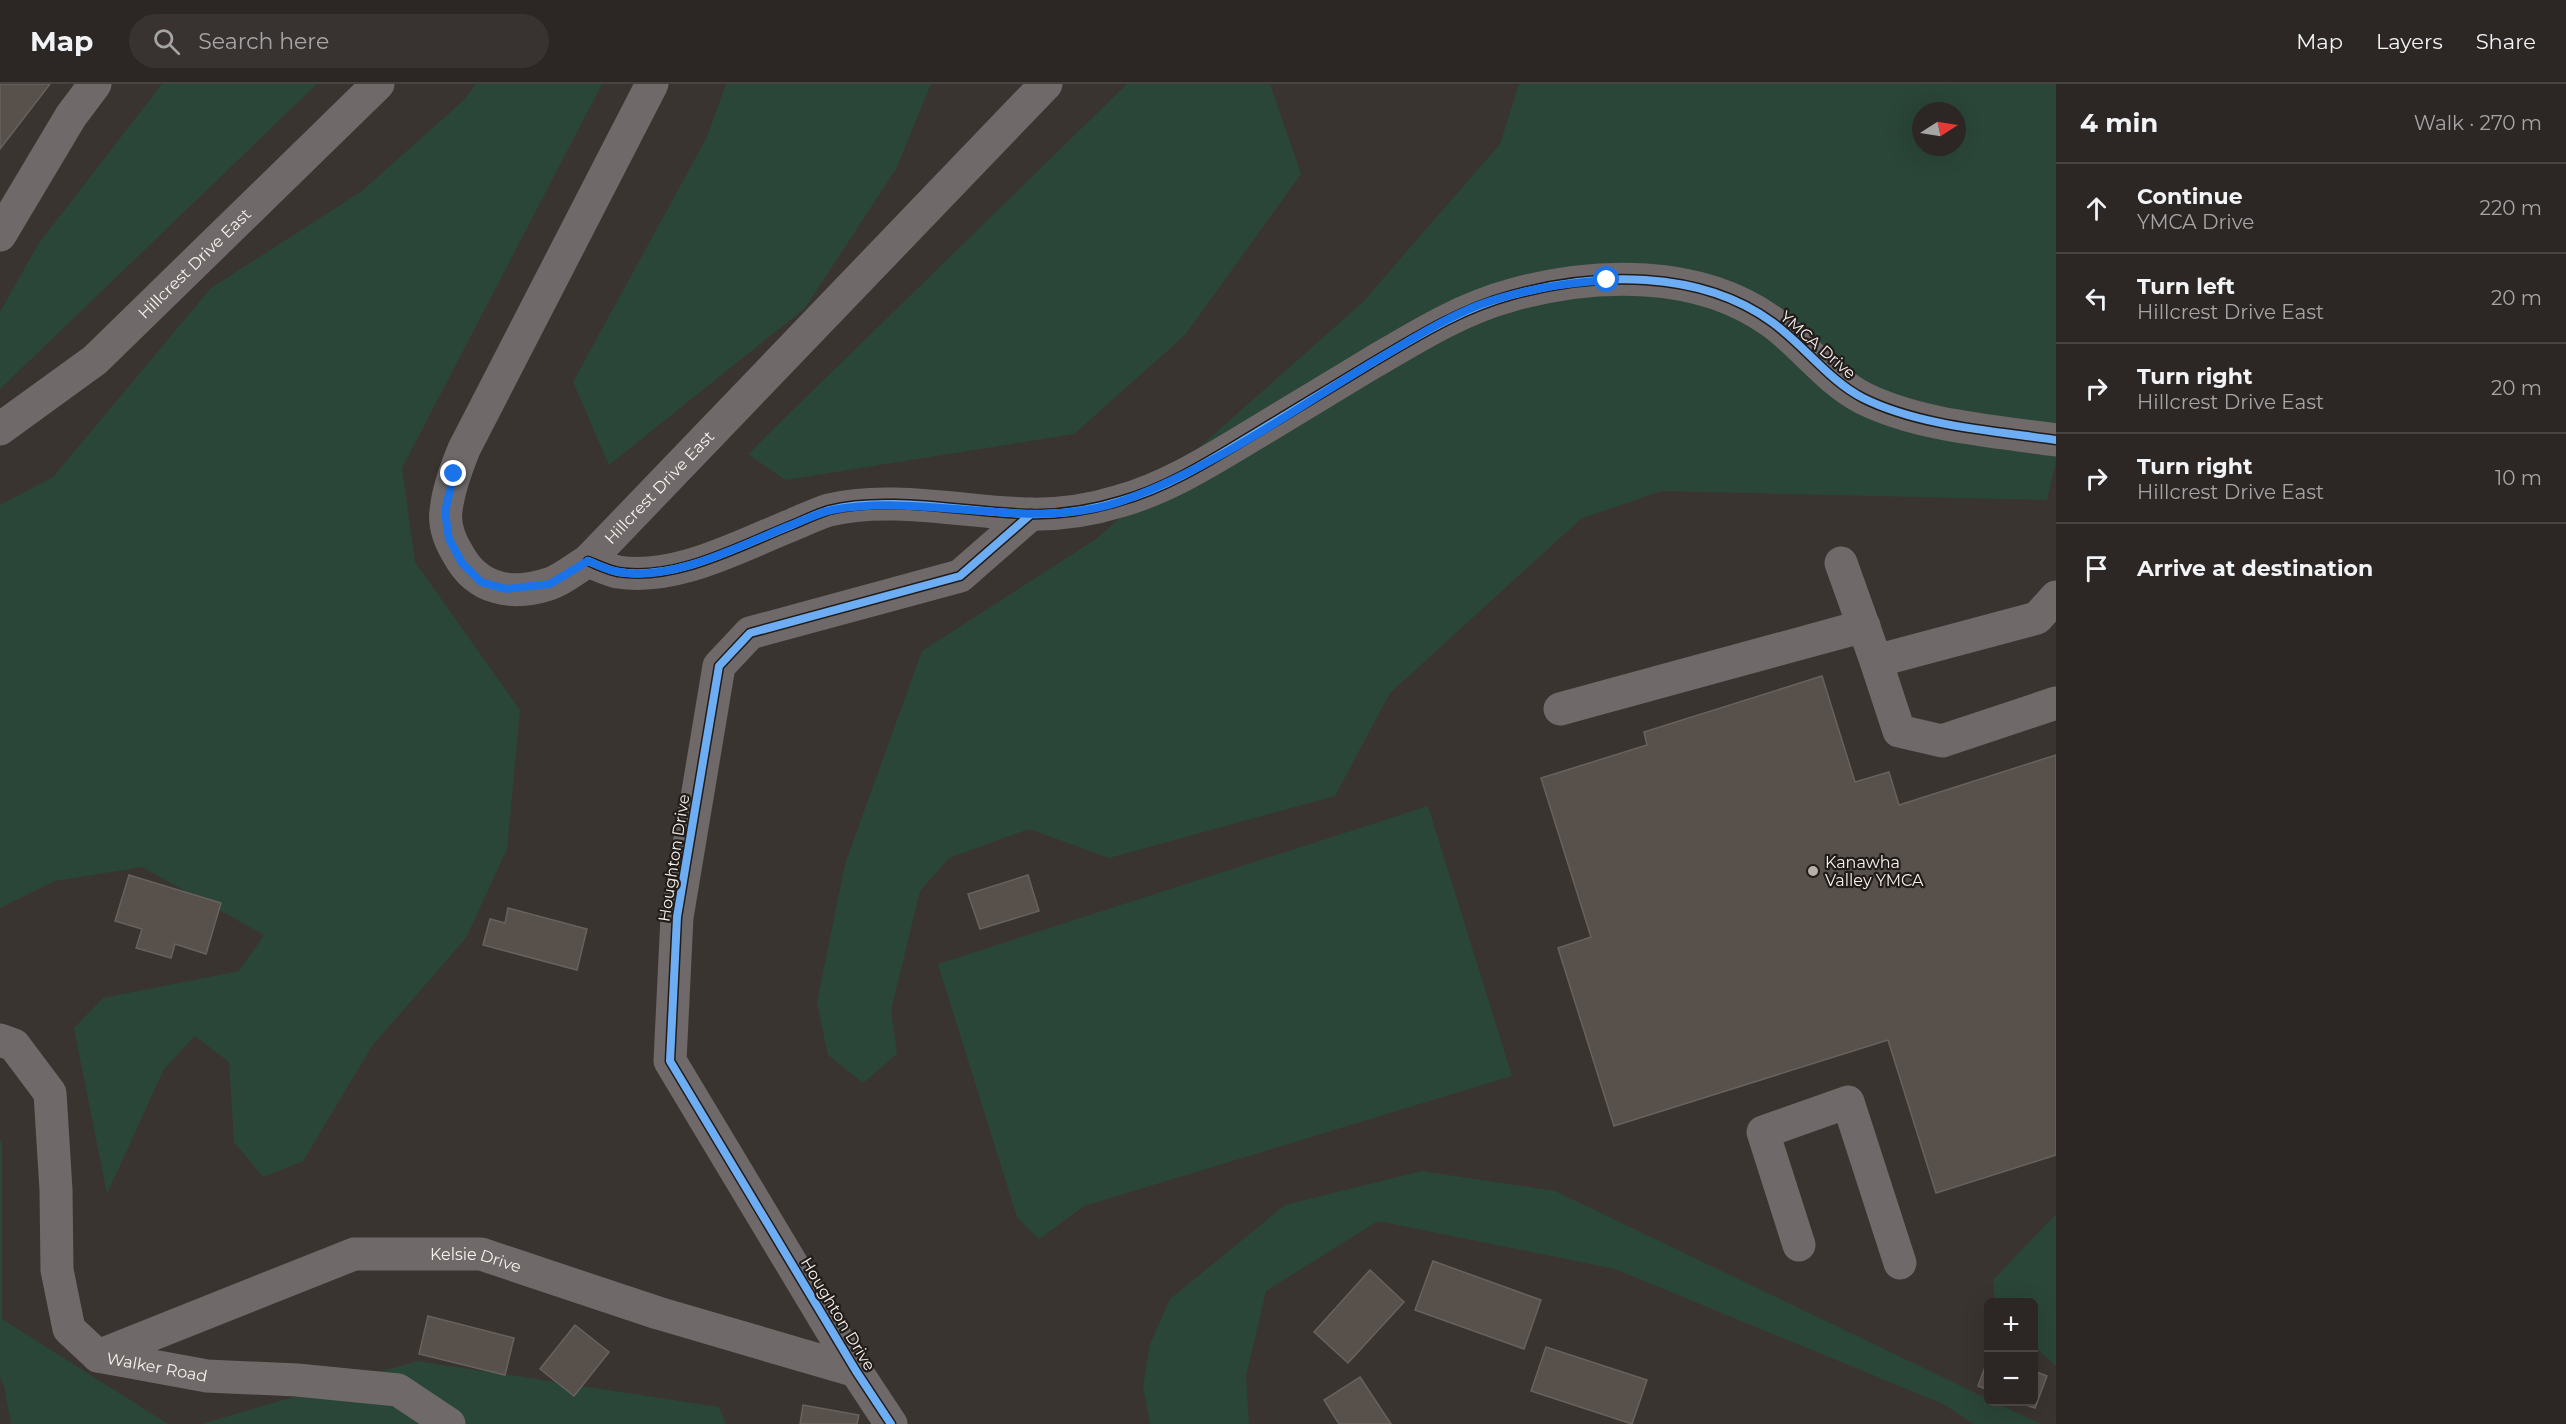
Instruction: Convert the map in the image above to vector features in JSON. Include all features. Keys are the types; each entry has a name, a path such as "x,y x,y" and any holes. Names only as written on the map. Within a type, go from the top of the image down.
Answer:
{"street":[{"path":"0,235 71,116 95,84"},
{"name":"Hillcrest Drive East","path":"0,429 103,352 378,84"},
{"name":"Hillcrest Drive East","path":"652,84 464,449 454,474 445,512 449,539 462,563 481,582 506,589 550,584 588,561 1046,84"},
{"name":"YMCA Drive","path":"588,561 614,571 640,573 669,569 705,560 830,510 871,506 919,506 1031,514 1086,509 1124,500 1196,470 1442,321 1480,305 1553,285 1607,280 1637,280 1692,287 1735,300 1772,322 1846,388 1866,399 1897,411 1949,424 2056,440"},
{"name":"Houghton Drive","path":"891,1424 856,1371 670,1060 677,917 719,666 750,633 960,576 1031,514"},
{"path":"1841,563 1899,731 1942,741 2056,703"},
{"path":"1876,661 2037,618 2056,597"},
{"path":"1560,709 1864,626"},
{"name":"Walker Road","path":"0,1040 14,1045 50,1093 56,1190 57,1270 69,1329 98,1356 207,1376 297,1380 398,1390 449,1424"},
{"path":"1799,1245 1763,1132 1848,1102 1900,1263"},
{"name":"Kelsie Drive","path":"98,1356 354,1254 481,1254 658,1313 856,1371"}],"green space":[{"path":"162,84 317,84 0,389 0,312 39,243"},
{"path":"476,84 602,84 402,468 415,562 520,710 507,849 466,938 372,1046 303,1161 263,1177 234,1142 229,1062 195,1036 164,1069 107,1194 74,1028 103,998 239,971 264,935 142,867 55,881 0,908 0,505 53,477 211,288 362,191 465,99"},
{"path":"726,84 931,84 896,169 805,308 609,465 573,382 707,137"},
{"path":"1127,84 1270,84 1301,174 1185,335 1074,434 785,480 748,454"},
{"path":"1519,84 2056,84 2056,461 2047,500 1662,491 1582,518 1390,693 1335,796 1109,858 1029,829 949,858 920,891 891,1010 897,1054 863,1083 828,1055 817,1002 845,864 922,651 1096,539 1362,303 1500,144"},
{"path":"1428,806 1512,1076 1084,1206 1039,1239 1017,1217 938,964"},
{"path":"0,1140 2,1142 2,1319 168,1424 11,1424 4,1386 0,1377"},
{"path":"1422,1171 1555,1191 1984,1397 1984,1406 2003,1406 2041,1424 1974,1424 1943,1404 1615,1269 1378,1221 1266,1291 1246,1376 1249,1424 1150,1424 1143,1387 1150,1344 1170,1299 1285,1205"},
{"path":"2056,1214 2056,1366 2038,1350 2038,1298 1995,1298 1993,1280"},
{"path":"417,1361 719,1407 726,1424 201,1424"}],"building":[{"path":"0,84 50,84 0,149"},
{"name":"Kanawha Valley YMCA","path":"1822,676 1855,782 1889,772 1899,805 2056,755 2056,1155 1936,1193 1888,1040 1614,1126 1558,948 1591,937 1541,778 1647,745 1644,732"},
{"path":"129,875 221,903 206,954 175,944 171,958 136,948 142,929 115,921"},
{"path":"1028,875 1039,911 980,929 968,894"},
{"path":"508,908 587,929 577,970 483,945 490,919 505,923"},
{"path":"1433,1261 1541,1300 1524,1349 1415,1310"},
{"path":"1370,1270 1404,1302 1348,1363 1314,1332"},
{"path":"428,1316 514,1338 505,1375 419,1354"},
{"path":"575,1325 609,1352 574,1396 540,1369"},
{"path":"1546,1347 1647,1380 1632,1424 1531,1391"},
{"path":"1984,1370 1984,1388 1978,1386"},
{"path":"2038,1373 2047,1376 2038,1400"},
{"path":"1360,1377 1391,1424 1339,1424 1324,1400"},
{"path":"803,1405 859,1415 857,1424 800,1424"}],"cycle path":[{"path":"588,561 618,572 640,573 685,567 819,513 852,506 901,504 1003,513 1050,514 1109,504 1152,490 1197,468 1404,344 1456,316 1493,301 1544,287 1611,279 1680,284 1712,292 1743,305 1784,331 1850,391 1885,407 1908,415 1957,426 2056,440"},
{"path":"891,1424 856,1371 670,1061 677,917 719,666 750,633 960,576 1031,514"}],"place":[{"name":"Kanawha Valley YMCA","path":"1813,871"}],"route":[{"path":"454,474 445,512 449,539 462,563 481,582 506,589 550,584 588,561 614,571 640,573 669,569 705,560 830,510 881,505 1031,514 1086,509 1124,500 1196,470 1442,321 1511,295 1553,285 1607,280"}]}
